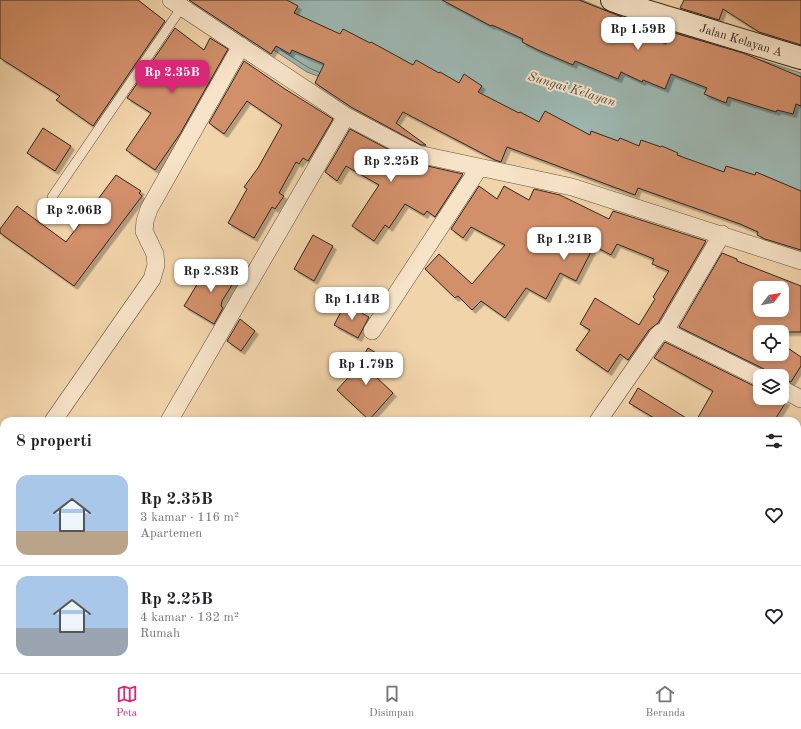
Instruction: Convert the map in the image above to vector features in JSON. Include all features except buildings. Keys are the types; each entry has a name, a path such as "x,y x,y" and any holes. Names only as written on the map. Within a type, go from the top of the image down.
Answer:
{"street":[{"name":"Jalan Kelayan A","path":"612,0 801,58"},
{"path":"177,4 346,116 418,154 479,168 572,186 801,261"},
{"path":"56,417 152,279 155,270 155,254 144,231 145,221 149,209 241,46"},
{"path":"171,417 346,116"},
{"path":"372,332 479,168"},
{"path":"601,417 657,336 665,331 722,234"},
{"path":"665,331 753,374"},
{"path":"789,392 801,398"}],"lane":[{"path":"52,198 177,4"}],"water":[{"name":"Sungai Kelayan","path":"198,0 582,0 606,10 801,73 801,245 573,165 492,143 307,72"}]}
